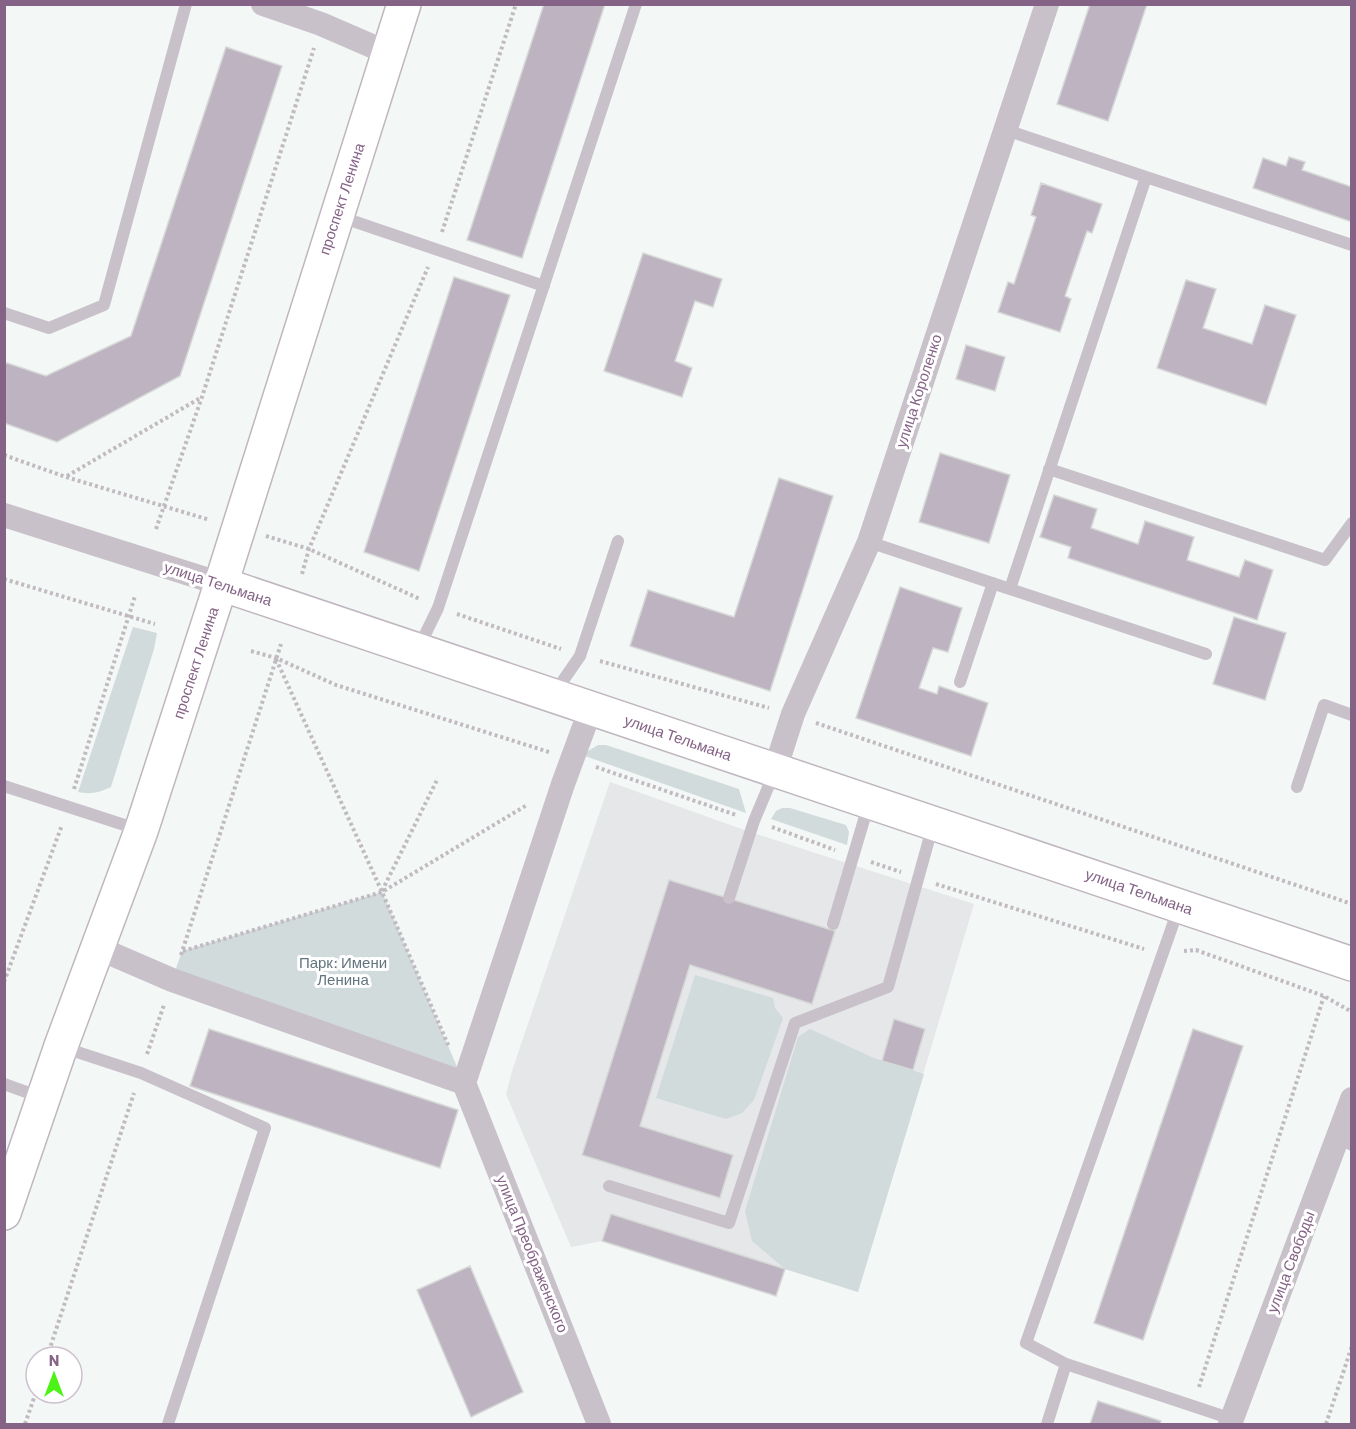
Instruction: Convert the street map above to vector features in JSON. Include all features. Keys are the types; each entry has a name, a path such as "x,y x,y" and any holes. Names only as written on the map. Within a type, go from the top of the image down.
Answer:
{"main road":[{"name":"проспект Ленина","path":"4,1213 61,1046 141,831 404,4"},
{"name":"улица Тельмана","path":"221,584 1352,964"}],"street":[{"path":"263,4 321,24 388,53"},
{"name":"улица Короленко","path":"775,771 793,714 869,542 1047,4"},
{"name":"улица Тельмана","path":"4,515 221,584"},
{"path":"98,948 172,980 464,1083 563,784 591,708"},
{"name":"улица Преображенского","path":"464,1083 599,1425"},
{"name":"улица Свободы","path":"1231,1422 1345,1141 1352,1099"}],"lane":[{"path":"4,313 49,328 104,305 186,4"},
{"path":"417,650 438,608 636,4"},
{"path":"1006,130 1352,245"},
{"path":"1010,589 1146,177"},
{"path":"337,216 544,286"},
{"path":"1049,469 1325,560 1346,541 1352,523"},
{"path":"552,696 580,656 618,541"},
{"path":"869,542 1206,654"},
{"path":"960,682 993,584"},
{"path":"1297,787 1324,705 1352,715"},
{"path":"729,898 754,821 775,771"},
{"path":"4,786 141,831"},
{"path":"833,924 852,855 870,802"},
{"path":"609,1186 729,1223 795,1023 888,987 934,824"},
{"path":"1179,906 1026,1343 1066,1364 1192,1406 1231,1422"},
{"path":"61,1046 141,1073 266,1128 168,1425"},
{"path":"4,1084 43,1098"},
{"path":"1047,1425 1066,1364"}],"path":[{"path":"302,574 309,549 435,250 516,4"},
{"path":"156,529 202,397 321,24"},
{"path":"66,477 202,397"},
{"path":"4,455 66,477 309,549 438,608 580,656 793,714 1352,904"},
{"path":"4,579 155,624"},
{"path":"251,651 276,658 336,685 573,760 918,878 1141,948 1162,951 1196,950 1324,996 1352,1012"},
{"path":"276,658 382,892 464,1083"},
{"path":"382,892 438,778"},
{"path":"182,951 382,892 563,784"},
{"path":"1192,1406 1324,996"},
{"path":"1326,1425 1352,1346"},
{"path":"25,1425 32,1405"}],"shaded area":[{"path":"610,782 750,832 974,904 858,1292 611,1214 602,1241 571,1247 506,1094"}],"green space":[{"path":"133,627 157,633 111,787 95,792 78,792"},
{"path":"598,745 606,745 739,789 746,813 585,756 588,751"},
{"path":"790,808 846,825 849,832 847,845 771,819 776,811"},
{"name":"Парк: Имени Ленина","path":"382,892 464,1083 172,980 182,951"},
{"path":"695,975 773,998 775,1008 783,1018 754,1100 742,1113 726,1119 656,1098"},
{"path":"810,1029 874,1058 924,1074 858,1292 785,1269 752,1241 745,1211 798,1037"}],"building":[{"path":"544,4 605,4 522,258 467,240"},
{"path":"1090,4 1147,4 1108,121 1057,104"},
{"path":"226,47 282,66 180,376 57,442 4,423 4,362 46,376 131,336"},
{"path":"1289,157 1305,162 1302,170 1352,187 1352,222 1253,188 1263,158 1286,166"},
{"path":"1041,183 1102,204 1092,233 1087,231 1065,296 1071,299 1060,332 998,312 1008,282 1014,284 1036,217 1031,215"},
{"path":"643,253 722,279 713,307 695,301 675,361 692,368 682,397 604,371"},
{"path":"454,277 510,295 419,571 364,552"},
{"path":"1186,280 1216,289 1203,328 1252,344 1265,305 1296,315 1266,405 1157,368"},
{"path":"966,345 1005,357 995,391 956,379"},
{"path":"940,453 1010,475 989,543 919,522"},
{"path":"779,478 833,496 770,691 630,646 648,590 734,617"},
{"path":"1054,495 1097,509 1091,528 1138,544 1145,521 1194,537 1187,560 1239,577 1245,560 1273,570 1257,620 1068,558 1071,547 1040,537"},
{"path":"900,587 962,608 948,652 933,648 919,688 937,694 939,686 988,703 971,756 856,718"},
{"path":"1234,617 1286,633 1265,700 1213,684"},
{"path":"669,880 835,931 812,1004 690,965 640,1126 733,1155 720,1198 582,1155"},
{"path":"894,1019 925,1029 913,1070 882,1061"},
{"path":"209,1029 458,1110 440,1168 190,1086"},
{"path":"1193,1029 1243,1046 1143,1340 1094,1323"},
{"path":"611,1214 785,1269 776,1296 602,1241"},
{"path":"470,1266 523,1392 471,1417 417,1290"},
{"path":"1098,1401 1161,1421 1160,1424 1090,1424"}]}
